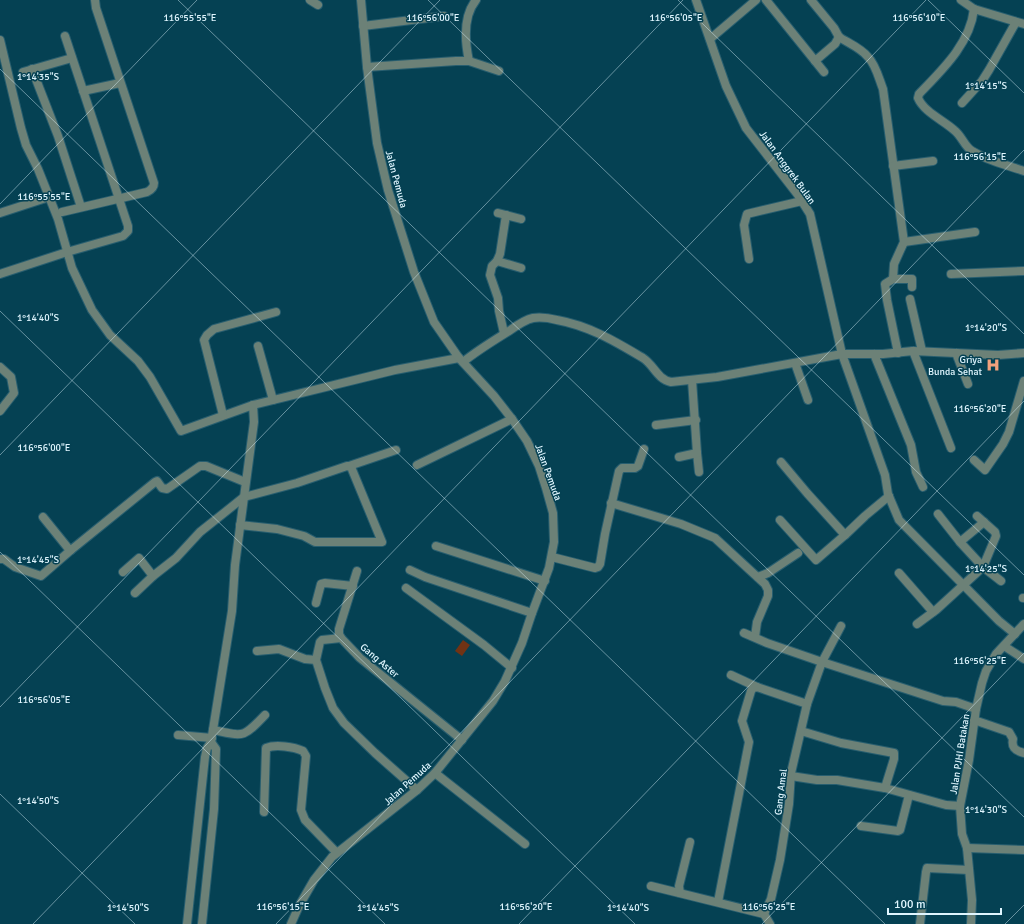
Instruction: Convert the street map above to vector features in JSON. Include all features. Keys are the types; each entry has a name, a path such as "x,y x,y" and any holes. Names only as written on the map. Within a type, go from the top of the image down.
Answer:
{"street":[{"path":"62,212 151,190 154,186 96,8 95,0"},
{"path":"310,0 318,5"},
{"name":"Jalan Pemuda","path":"291,924 299,906 314,880 332,857 417,790 435,773 493,701 512,668 522,643 545,581 552,557 554,542 553,513 539,466 527,441 494,396 461,360 434,322 412,264 388,190 377,143 360,0"},
{"path":"469,61 466,48 467,23 471,6 476,0"},
{"name":"Jalan Anggrek Bulan","path":"696,0 726,86 746,128 778,168 810,214 842,354 885,475 889,496 899,520 998,621 1015,634"},
{"path":"710,39 756,0"},
{"path":"766,0 824,72"},
{"path":"811,0 834,28 839,37 868,57 874,66 883,89 904,242 894,264 893,279"},
{"path":"961,0 974,9 1020,23 985,75 962,103"},
{"path":"974,9 967,34 957,53 919,94 918,98 920,103 925,108 955,130 971,150 998,162 1024,171"},
{"path":"363,26 444,16"},
{"path":"0,274 67,252 123,236 128,231 128,226 65,36"},
{"path":"815,61 835,44 839,37"},
{"path":"0,40 2,56 22,134 58,219 72,268 92,310 110,335 138,361 150,377 181,431 223,415 272,400 395,370 461,360 504,333 533,318 546,318 563,321 593,330 617,342 646,360 658,375 667,381 692,380 795,364 842,354 898,353 913,351 998,355 1024,353"},
{"path":"23,72 72,58"},
{"path":"367,67 440,61 469,61 498,72"},
{"path":"32,69 58,136 81,207"},
{"path":"83,91 120,83"},
{"path":"893,166 933,161"},
{"path":"0,213 49,197"},
{"path":"749,259 744,225 747,214 802,201"},
{"path":"504,333 499,311 498,298 490,275 492,266 497,261 500,254 502,214 521,219"},
{"path":"904,242 976,232"},
{"path":"497,261 521,268"},
{"path":"951,274 1024,270"},
{"path":"898,353 885,286 887,282 893,279 912,279 912,287"},
{"path":"910,299 922,351"},
{"path":"223,415 204,340 214,329 276,312"},
{"path":"258,346 272,400"},
{"path":"913,351 951,448"},
{"path":"956,353 968,384"},
{"path":"874,354 911,445 916,472 923,487"},
{"path":"795,364 808,400"},
{"path":"0,367 11,378 14,393 4,401 0,411"},
{"path":"692,380 699,472"},
{"path":"974,460 986,470 1003,444 1009,432 1024,381"},
{"path":"187,924 205,757 212,736 232,611 245,482 254,422 254,405"},
{"path":"417,465 512,419"},
{"path":"656,425 696,420"},
{"path":"552,557 594,568 598,567 600,564 611,503 619,471 622,468 635,468 638,466 644,449"},
{"path":"135,593 153,576 176,558 200,532 244,497 349,466 396,450"},
{"path":"679,457 697,454"},
{"path":"781,462 845,535"},
{"path":"0,559 4,559 15,567 41,576 155,482 157,481 162,488 167,489 200,466 206,466 245,482"},
{"path":"240,525 277,529 304,536 315,542 382,542 360,487 351,467 349,466"},
{"path":"780,520 816,560 889,496"},
{"path":"611,503 681,524 715,538 758,577 765,584 768,590 768,596 761,612 755,637"},
{"path":"938,514 960,542 983,567 1001,581"},
{"path":"917,624 933,612 983,567 996,538 996,534 977,516"},
{"path":"43,517 71,550"},
{"path":"960,542 984,522"},
{"path":"436,546 545,581"},
{"path":"758,577 768,574 798,553"},
{"path":"123,572 139,558 153,576"},
{"path":"410,570 425,578 532,613"},
{"path":"357,571 339,629 341,638 322,640 320,642 316,660 333,708 344,723 417,790"},
{"path":"899,573 933,612"},
{"path":"316,603 321,584 325,583 353,586"},
{"path":"406,588 484,645 512,668"},
{"name":"Jalan PJHI Batakan","path":"971,924 972,900 967,848 962,834 960,806 969,760 974,720 986,671 996,654 1024,624"},
{"name":"Gang Amal","path":"764,914 771,900 780,860 789,804 791,776 807,704 822,662 841,626"},
{"path":"744,632 768,643 822,662 943,701 956,702 976,709"},
{"name":"Gang Aster","path":"341,638 360,658 462,740"},
{"path":"1004,646 1024,659"},
{"path":"257,651 279,649 305,659 316,660"},
{"path":"731,675 757,687 807,704"},
{"path":"718,902 749,742 742,722 751,691 753,688 757,687"},
{"path":"178,735 240,735 250,730 265,715"},
{"path":"974,720 1009,732 1013,739 1013,747 1024,753"},
{"path":"801,731 841,743 894,753 895,754 885,788"},
{"path":"202,924 214,809 216,749 212,736"},
{"path":"264,812 266,748 280,746 304,751 306,756 301,810 302,815 337,854"},
{"path":"435,773 525,844"},
{"path":"791,776 817,780 838,780 885,788 946,805 960,806"},
{"path":"860,826 900,830 909,795"},
{"path":"680,893 679,886 690,842"},
{"path":"967,848 1024,850"},
{"path":"920,924 927,868 968,870"},
{"path":"651,886 764,914 770,924"}],"shaded area":[{"path":"463,640 470,645 462,656 455,651"}],"place":[{"name":"Griya Bunda Sehat","path":"993,365"}]}
